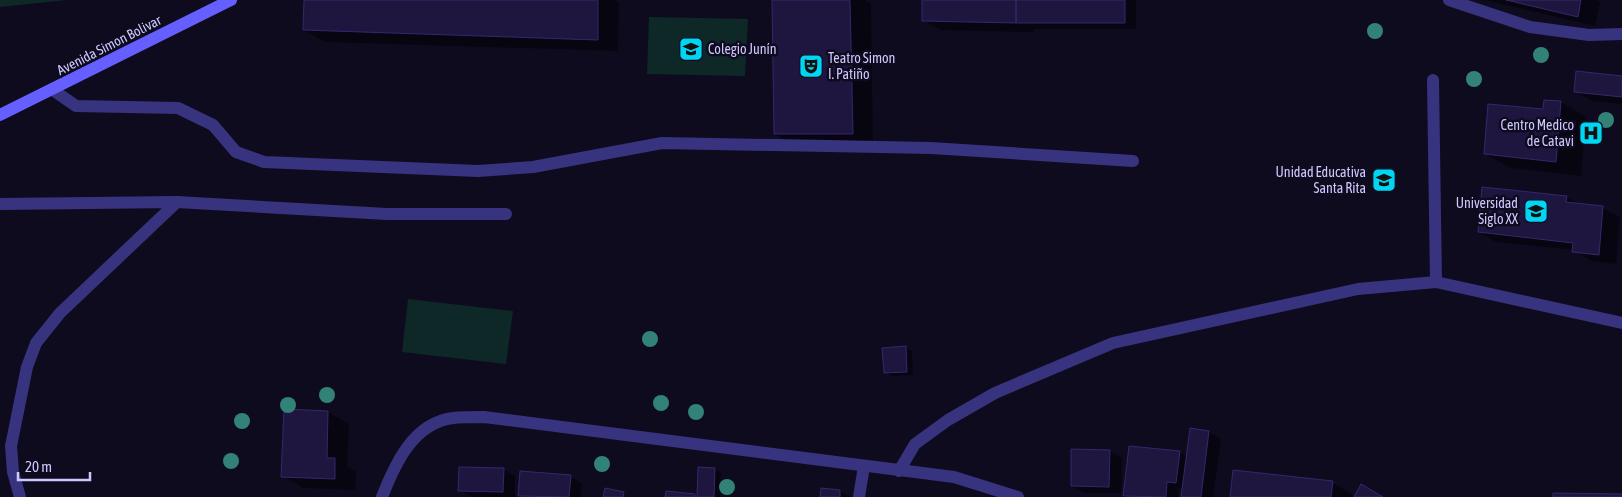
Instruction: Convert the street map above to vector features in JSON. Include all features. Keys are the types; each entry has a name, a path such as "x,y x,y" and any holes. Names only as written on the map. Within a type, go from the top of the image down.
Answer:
{"main road":[{"name":"Avenida Simon Bolivar","path":"0,115 231,0"}],"street":[{"path":"1449,0 1530,27 1589,35 1622,34"},
{"path":"1433,80 1436,282"},
{"path":"53,90 76,106 178,108 213,125 236,152 264,162 478,171 533,167 662,143 931,148 1133,161"},
{"path":"20,497 5,445 36,344 60,313 177,202"},
{"path":"0,204 177,202 387,214 506,214"},
{"path":"899,471 915,444 948,420 995,393 1113,343 1358,289 1436,282 1622,324"},
{"path":"382,497 395,464 414,439 430,426 452,418 484,417 954,477 1018,497"},
{"path":"859,497 864,466"}],"green space":[{"path":"0,0 67,0 0,7"},
{"path":"649,17 748,19 745,76 647,74"},
{"path":"408,299 513,311 506,364 402,352"}],"building":[{"path":"304,0 598,0 598,40 303,30"},
{"path":"772,0 850,0 853,134 774,134"},
{"path":"922,0 1016,0 1016,23 922,21"},
{"path":"1016,0 1125,0 1125,23 1016,23"},
{"path":"1506,0 1581,0 1578,17"},
{"path":"1576,71 1622,76 1622,97 1574,92"},
{"path":"1544,100 1561,101 1556,162 1484,154 1488,104 1543,109"},
{"path":"1482,187 1567,196 1566,202 1603,206 1599,255 1572,252 1573,243 1478,232"},
{"path":"906,346 907,372 884,373 882,348"},
{"path":"284,409 328,411 327,458 335,458 335,479 281,477"},
{"path":"1190,428 1209,431 1201,497 1181,497"},
{"path":"1129,446 1180,451 1176,483 1167,482 1166,497 1123,496"},
{"path":"1071,449 1110,450 1109,487 1071,486"},
{"path":"459,467 504,468 503,492 458,491"},
{"path":"698,467 715,468 714,497 697,497"},
{"path":"1233,470 1333,481 1331,497 1230,497"},
{"path":"520,471 571,475 569,497 518,496"},
{"path":"1361,484 1383,497 1354,497"},
{"path":"605,488 624,492 623,497 603,497"},
{"path":"821,488 840,490 840,497 820,497"},
{"path":"666,491 695,494 695,497 665,497"},
{"path":"1553,493 1622,494 1622,497 1553,497"}],"place":[{"name":"Colegio Junín","path":"691,49"},
{"name":"Teatro Simon I. Patiño","path":"811,66"},
{"name":"Centro Medico de Catavi","path":"1591,133"},
{"name":"Unidad Educativa Santa Rita","path":"1384,180"},
{"name":"Universidad Siglo XX","path":"1536,211"}]}
